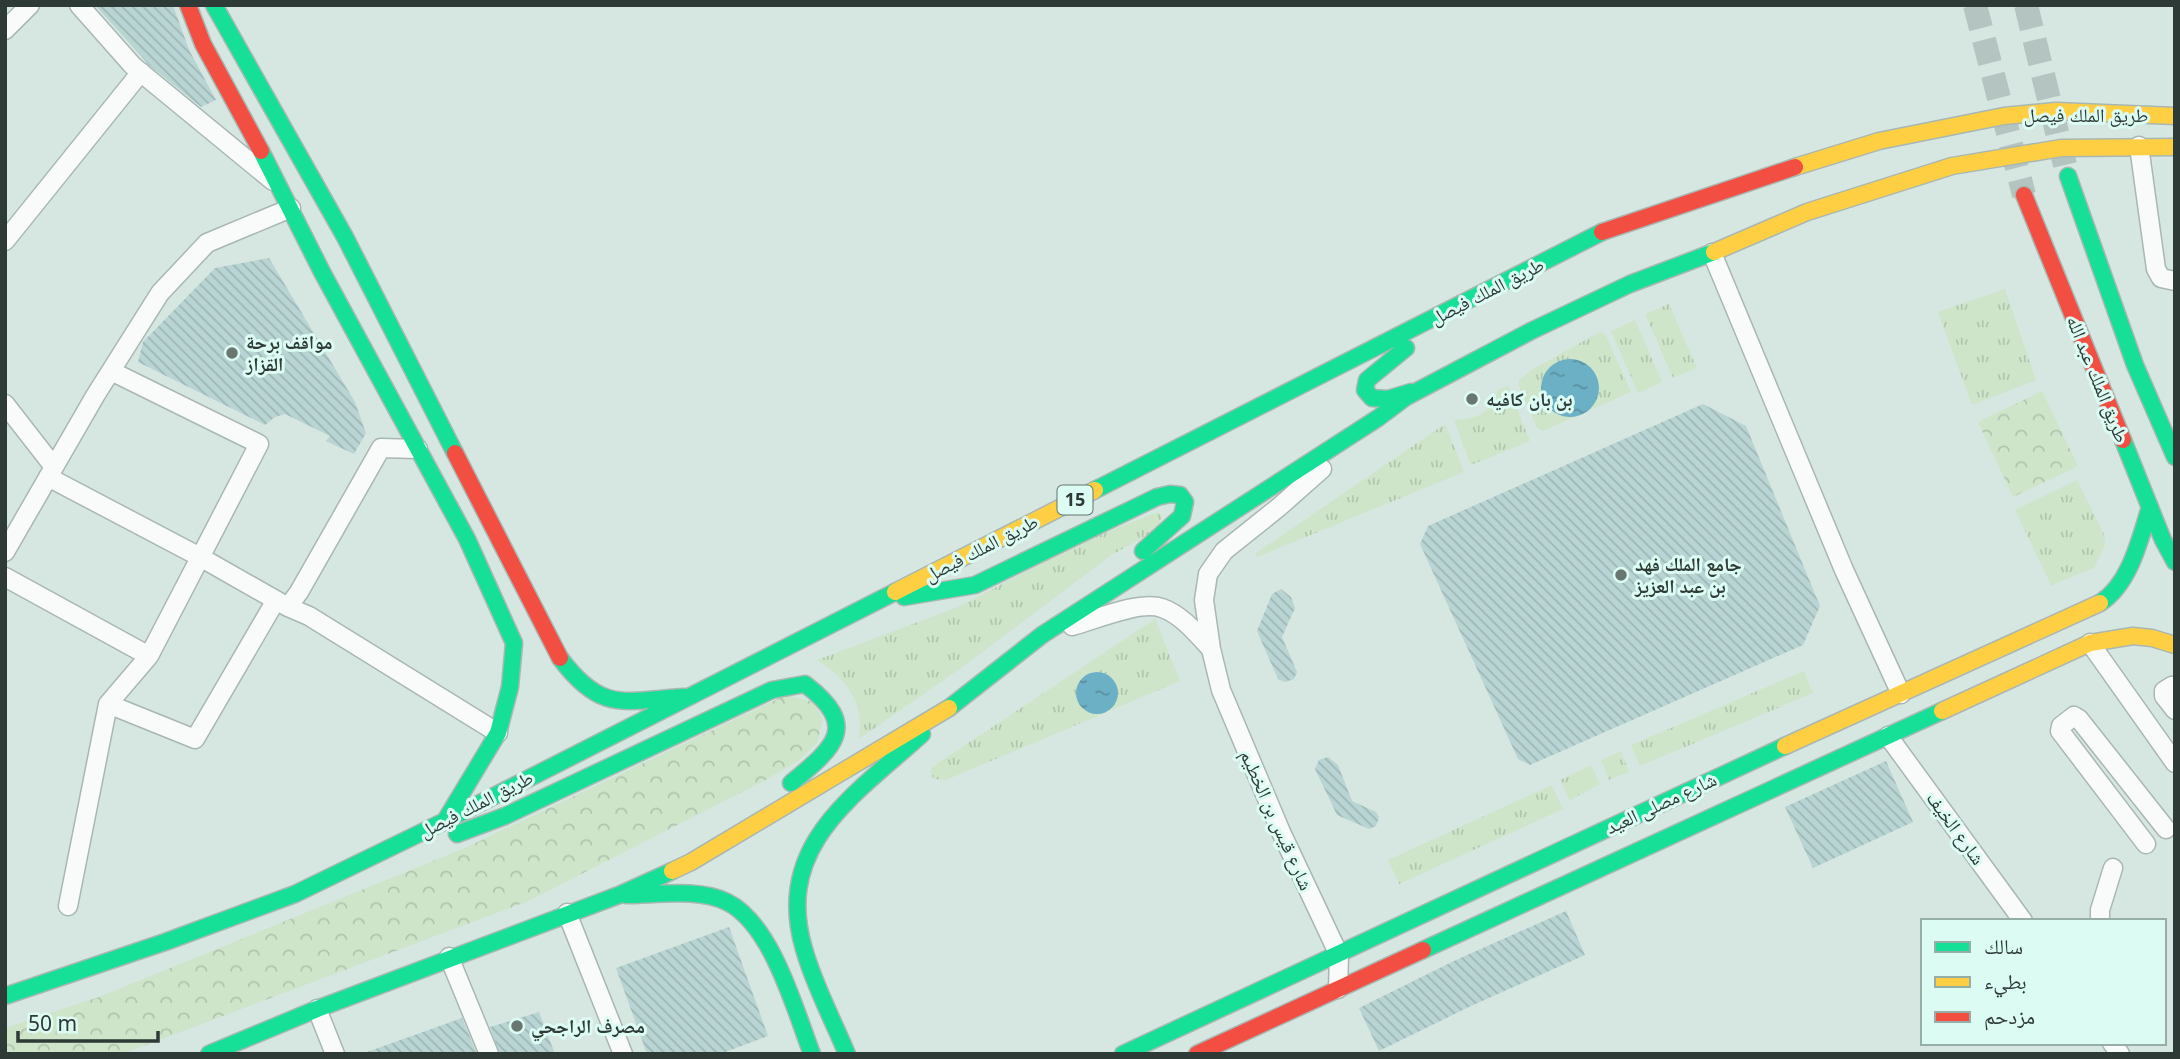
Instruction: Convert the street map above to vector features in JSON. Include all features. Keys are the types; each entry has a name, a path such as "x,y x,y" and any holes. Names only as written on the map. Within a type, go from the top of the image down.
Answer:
{"main road":[{"path":"188,5 203,44 281,187 322,272 467,539 514,643 510,687 498,733 445,821"},
{"path":"215,5 345,237 556,652 576,678 601,697 630,700 685,697"},
{"name":"طريق الملك فيصل","path":"5,996 165,942 295,894 445,821 1604,231 1879,141 2004,116 2056,111 2175,116"},
{"name":"طريق الملك فيصل","path":"209,1054 450,957 619,894 691,862 954,705 1042,635 1378,418 1406,397 1515,339 1605,296 1807,212 1952,166 2062,148 2175,147"},
{"name":"طريق الملك عبد الله","path":"2067,176 2136,365 2175,457"},
{"name":"طريق الملك عبد الله","path":"2024,195 2163,540 2175,562"},
{"path":"1424,388 1380,398 1368,396 1364,387 1367,380 1435,324 1485,293"},
{"path":"874,602 975,585 1157,497 1171,492 1180,495 1186,508 1182,516 1072,616"},
{"name":"شارع مصلى العيد","path":"1124,1054 1611,825 2104,601 2122,583 2135,556 2150,507"},
{"path":"2047,627 2063,625 2072,632 2074,638 2070,649 2057,659"},
{"name":"شارع مصلى العيد","path":"1197,1054 2090,643 2119,635 2143,636 2175,645"},
{"path":"295,894 505,816 772,690 805,684 821,695 836,716 836,737 823,758 691,862"},
{"path":"847,1054 804,950 796,913 800,874 815,839 838,812 954,705"},
{"path":"619,894 699,895 729,902 744,914 760,932 812,1054"}],"street":[{"path":"5,30 30,5"},
{"path":"79,5 141,72 281,187"},
{"path":"5,241 141,72"},
{"path":"2139,146 2155,269 2161,278 2175,281"},
{"path":"5,552 160,293 207,243 291,208"},
{"path":"1712,253 1844,570 1901,694"},
{"path":"68,906 108,704 149,656 259,444 111,371"},
{"path":"5,404 51,472 282,604 309,615 498,733"},
{"name":"شارع قيس بن الخطيم","path":"1338,989 1339,955 1281,832 1221,690 1211,649 1204,600 1208,574 1224,551 1279,508 1378,418"},
{"path":"108,704 195,739 282,604 299,592 381,448 418,449"},
{"path":"5,577 149,656"},
{"path":"1042,635 1140,606 1159,607 1175,614 1211,649"},
{"path":"2090,643 2175,763"},
{"path":"2175,688 2172,686 2164,691 2164,696 2175,710"},
{"path":"2146,844 2060,731 2061,726 2074,716 2080,719 2165,829"},
{"name":"شارع الخيف","path":"1888,736 2022,919"},
{"path":"2100,919 2100,910 2113,868"},
{"path":"567,913 623,1054"},
{"path":"450,957 489,1054"},
{"path":"317,1009 335,1054"}],"green space":[{"path":"2005,289 2036,380 1972,405 1938,312"},
{"path":"1669,304 1697,368 1673,378 1645,314"},
{"path":"1635,320 1662,382 1638,393 1611,331"},
{"path":"1600,332 1607,338 1631,392 1543,431 1537,428 1519,386 1519,380 1533,369","holes":["1564,359 1583,362 1598,394 1591,406 1572,416 1552,410 1542,391 1543,377"]},
{"path":"1508,386 1530,441 1471,465 1454,420 1482,413 1491,404 1498,390"},
{"path":"2042,391 2078,466 2013,497 1978,422"},
{"path":"1445,424 1464,472 1255,556 1256,553"},
{"path":"2077,480 2104,534 2105,545 2094,568 2051,585 2015,510"},
{"path":"1158,512 1162,516 1157,530 1110,556 961,668 859,739 859,714 851,693 837,675 817,660 958,607 1086,540"},
{"path":"1155,619 1180,681 946,780 934,779 931,774 932,767","holes":["1099,672 1117,697 1110,709 1097,714 1086,675"]},
{"path":"1804,671 1813,693 1640,766 1631,745"},
{"path":"786,695 813,702 823,719 817,743 798,761 764,781 526,902 122,1054 5,1054 5,1028 99,997 467,847"},
{"path":"1621,751 1629,772 1609,780 1601,760"},
{"path":"1591,765 1600,784 1570,800 1560,780"},
{"path":"1552,785 1563,809 1399,884 1388,860"}],"water":[{"path":"1570,359 1581,361 1594,372 1599,388 1597,399 1586,412 1570,417 1559,415 1546,404 1541,388 1543,377 1554,364"},
{"path":"1097,672 1112,678 1118,693 1112,708 1097,714 1082,708 1076,693 1082,678"}],"building":[{"path":"95,5 173,5 189,50 216,100 201,107 149,65"},
{"name":"مواقف برحة القزاز","path":"269,258 355,402 366,433 354,454 326,441 330,436 285,414 275,417 265,425 138,362 143,342 215,268"},
{"name":"جامع الملك فهد بن عبد العزيز","path":"1703,404 1746,426 1820,606 1803,645 1530,765 1518,759 1420,544 1428,526"},
{"path":"1281,589 1291,597 1295,608 1282,637 1297,672 1294,679 1285,682 1278,679 1257,631 1272,594"},
{"path":"1328,757 1338,765 1352,801 1376,812 1379,817 1376,826 1369,829 1337,815 1315,769 1319,760"},
{"path":"1886,761 1913,822 1813,868 1785,807"},
{"path":"1566,911 1585,955 1379,1051 1359,1008 1456,960"},
{"path":"729,927 768,1036 720,1054 647,1054 616,968"},
{"path":"539,1012 555,1054 500,1054 490,1027"},
{"path":"462,1018 477,1054 367,1054 367,1052"}],"tunnel":[{"path":"1975,5 2024,195"},
{"path":"2026,5 2065,165"}],"traffic: fast":[{"path":"214,5 345,237 455,453"},
{"path":"261,151 322,272 467,539 514,643 510,687 498,733 445,821"},
{"path":"2068,176 2135,365 2175,457"},
{"path":"1095,490 1602,232"},
{"path":"949,708 1042,635 1378,418 1406,397 1531,331 1630,284 1714,252"},
{"path":"1406,348 1367,380 1365,390 1372,398 1388,399 1411,392"},
{"path":"2123,440 2163,540 2175,562"},
{"path":"904,597 975,585 1157,497 1180,495 1185,502 1182,516 1143,551"},
{"path":"2100,603 2110,595 2126,573 2150,507"},
{"path":"5,996 165,942 295,894 445,821 895,592"},
{"path":"560,658 575,676 601,696 629,701 684,697"},
{"path":"457,834 505,816 772,690 805,684 832,712 836,724 835,736 819,758 791,783"},
{"path":"1423,950 1942,711"},
{"path":"847,1054 818,989 804,949 797,912 800,880 810,851 826,825 847,801 922,734"},
{"path":"1123,1054 1785,746"},
{"path":"209,1054 317,1009 619,895 672,871"},
{"path":"626,895 703,895 727,902 743,913 757,929 780,970 812,1054"}],"traffic: slow":[{"path":"1795,167 1879,141 2004,116 2056,111 2175,116"},
{"path":"1714,252 1807,212 1952,166 2061,148 2175,147"},
{"path":"895,592 1095,490"},
{"path":"1785,746 2100,603"},
{"path":"1942,711 2090,643 2133,636 2175,645"},
{"path":"672,871 949,708"}],"traffic: jam":[{"path":"188,5 203,44 261,151"},
{"path":"1602,232 1795,167"},
{"path":"2024,195 2123,440"},
{"path":"455,453 560,658"},
{"path":"1197,1054 1423,950"}],"place":[{"name":"مواقف برحة القزاز","path":"232,353"},
{"name":"بن بان كافيه","path":"1472,399"},
{"name":"جامع الملك فهد بن عبد العزيز","path":"1621,575"},
{"name":"مصرف الراجحي","path":"517,1026"}]}
